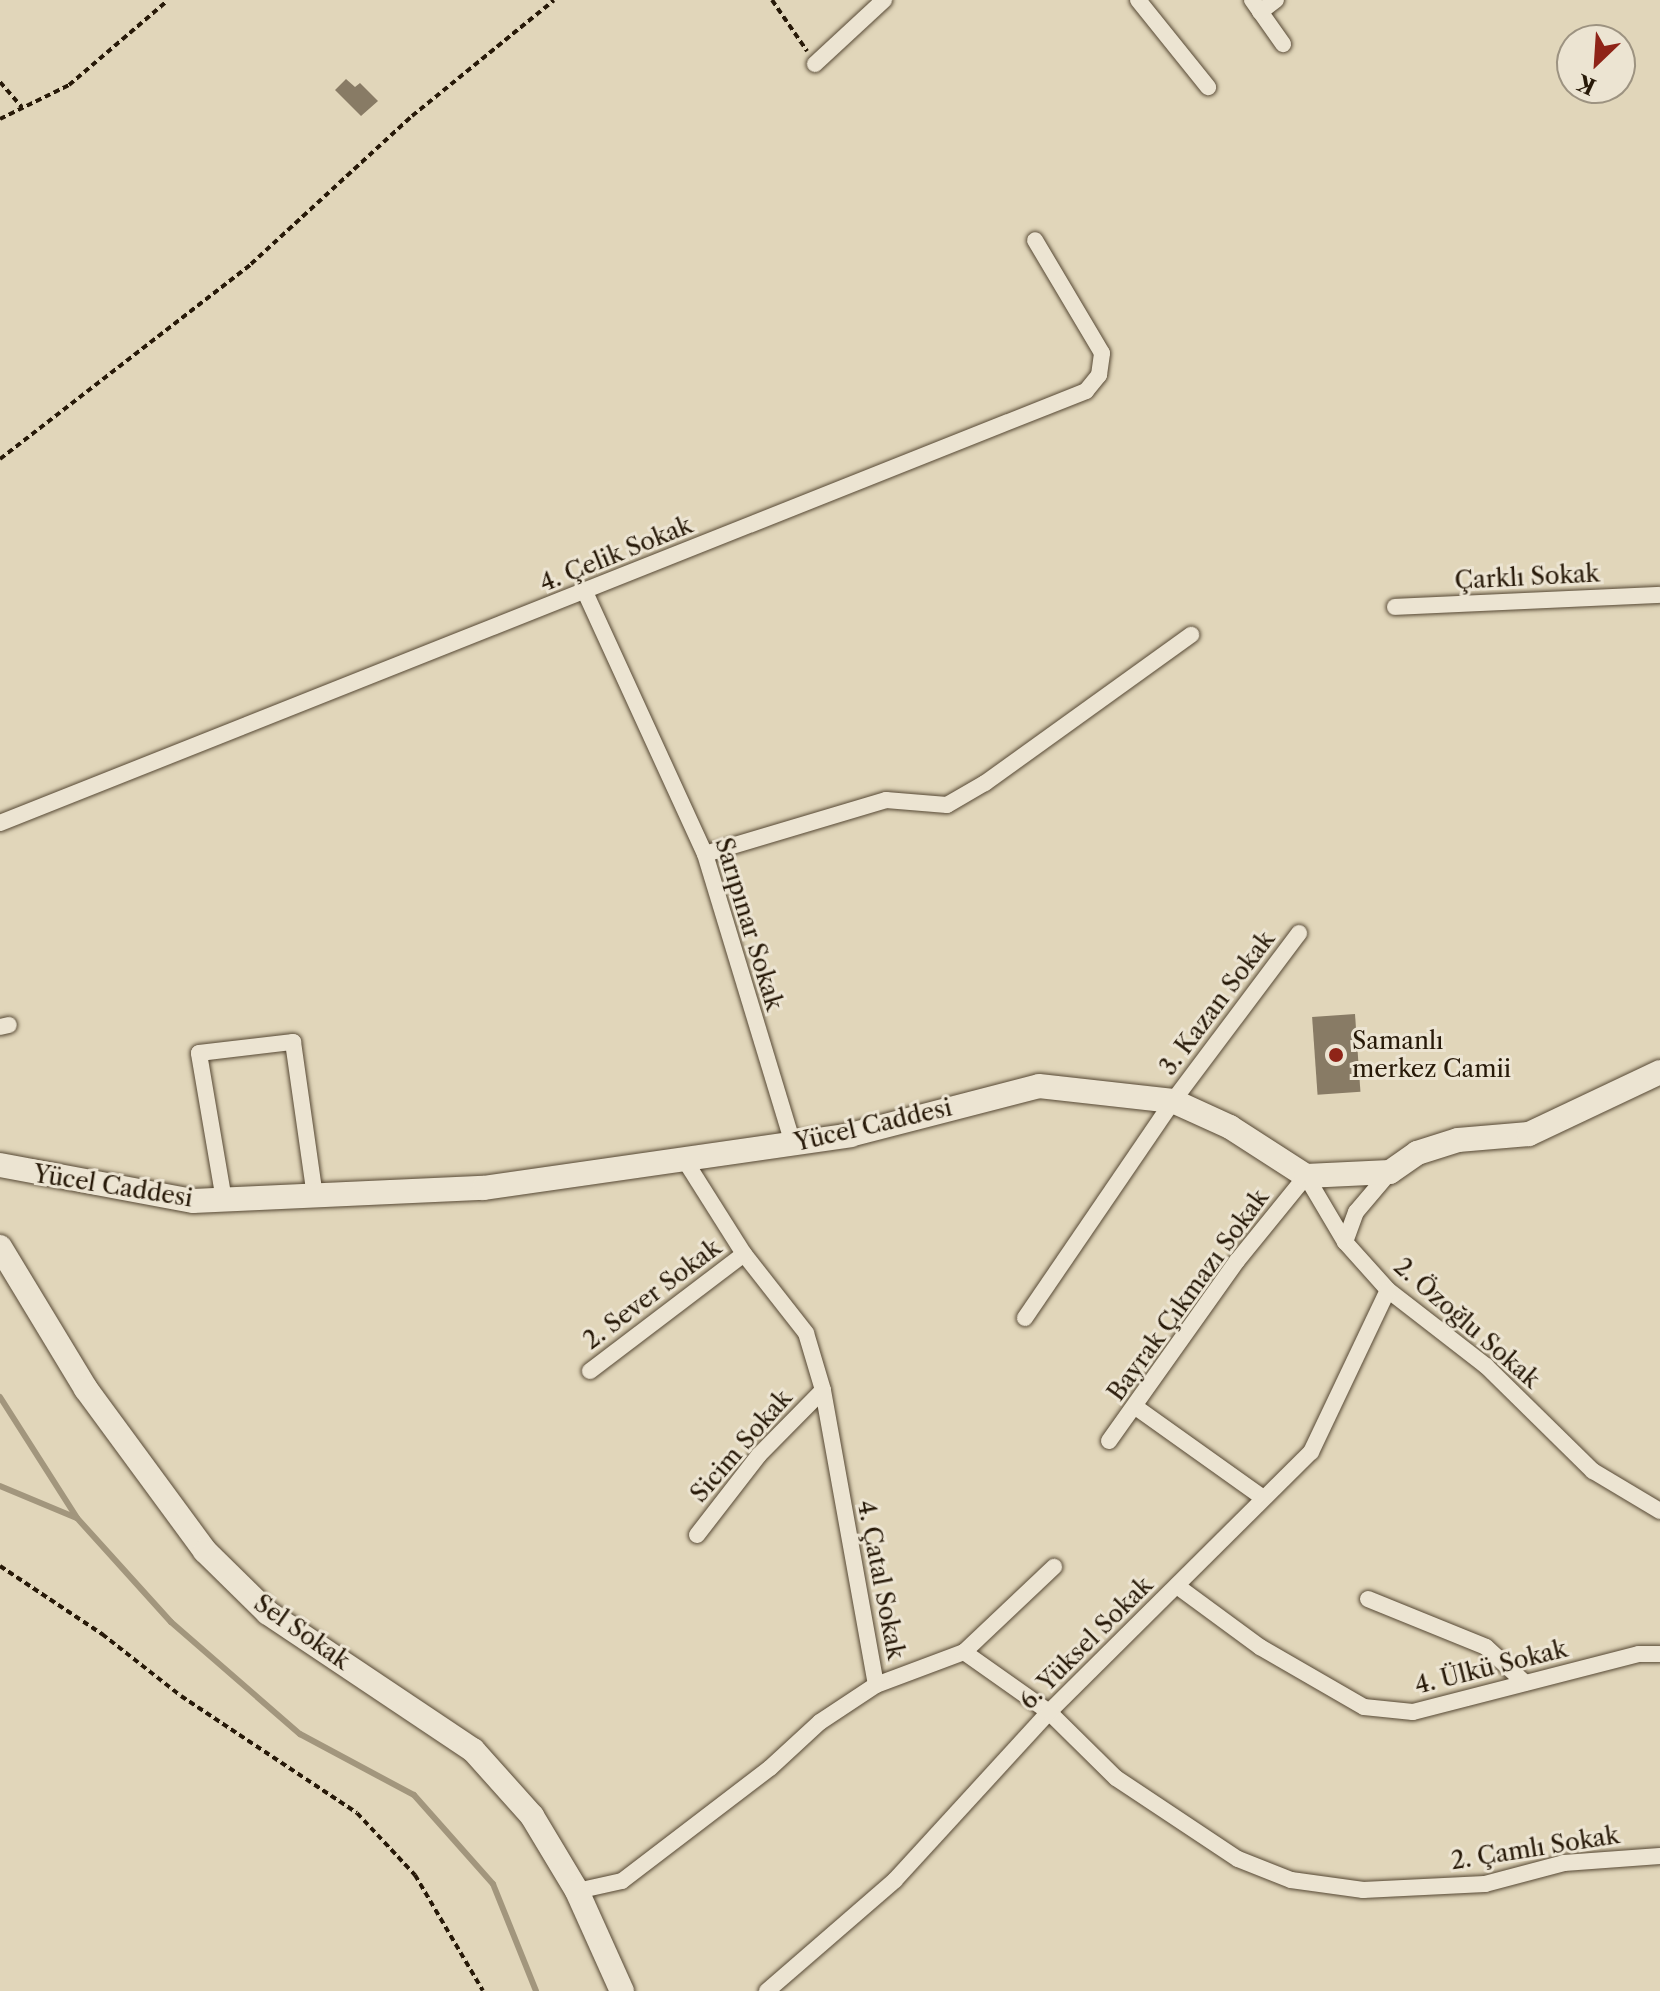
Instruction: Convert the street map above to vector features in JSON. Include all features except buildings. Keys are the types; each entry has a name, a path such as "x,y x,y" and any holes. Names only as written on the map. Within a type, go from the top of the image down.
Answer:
{"main road":[{"path":"1306,1176 1390,1172 1417,1153 1458,1140 1529,1134 1660,1072"},
{"name":"Yücel Caddesi","path":"0,1165 193,1201 484,1188 793,1144 1039,1086 1173,1101 1230,1127 1306,1176"},
{"name":"Sel Sokak","path":"0,1247 86,1389 205,1551 268,1613 473,1750 532,1816 577,1891 622,1991"}],"street":[{"path":"815,64 884,0"},
{"path":"1138,0 1208,87"},
{"path":"1276,0 1256,6 1283,44"},
{"name":"4. Çelik Sokak","path":"0,823 1086,391 1099,375 1102,353 1035,240"},
{"name":"Sarıpınar Sokak","path":"585,592 705,854 793,1144"},
{"name":"Çarklı Sokak","path":"1395,607 1660,595"},
{"path":"705,854 886,800 947,805 985,783 1191,635"},
{"name":"3. Kazan Sokak","path":"1025,1318 1173,1101 1299,933"},
{"path":"224,1200 199,1053 293,1042 315,1196"},
{"name":"4. Çatal Sokak","path":"577,1891 622,1881 770,1768 820,1722 876,1685 823,1390 806,1333 744,1254 684,1159"},
{"path":"1345,1242 1356,1212 1390,1172"},
{"name":"2. Özoğlu Sokak","path":"1306,1176 1345,1242 1388,1290 1486,1366 1593,1471 1660,1511"},
{"name":"Bayrak Çıkmazı Sokak","path":"1109,1441 1137,1408 1237,1261 1306,1176"},
{"name":"2. Sever Sokak","path":"590,1371 744,1254"},
{"name":"6. Yüksel Sokak","path":"767,1991 895,1880 1049,1712 1262,1497 1311,1452 1388,1290"},
{"name":"Sicim Sokak","path":"697,1535 759,1455 823,1390"},
{"path":"1137,1408 1262,1497"},
{"path":"876,1685 964,1652 1054,1567"},
{"name":"4. Ülkü Sokak","path":"1177,1586 1260,1647 1364,1707 1413,1712 1639,1654 1660,1654"},
{"path":"1368,1599 1486,1647 1525,1683"},
{"name":"2. Çamlı Sokak","path":"964,1652 1049,1712 1116,1778 1238,1859 1291,1880 1363,1890 1485,1884 1564,1863 1660,1856"}],"path":[{"path":"0,119 69,85 168,0"},
{"path":"0,459 251,264 412,116 554,0"},
{"path":"772,0 815,64"},
{"path":"0,82 22,107"},
{"path":"0,1566 252,1745 357,1813 415,1875 483,1991"}],"waterway":[{"path":"0,1397 77,1518 171,1622 300,1734 414,1795 493,1884 536,1991"},
{"path":"0,1486 77,1518"}],"place":[{"name":"Samanlı merkez Camii","path":"1336,1055"}]}
